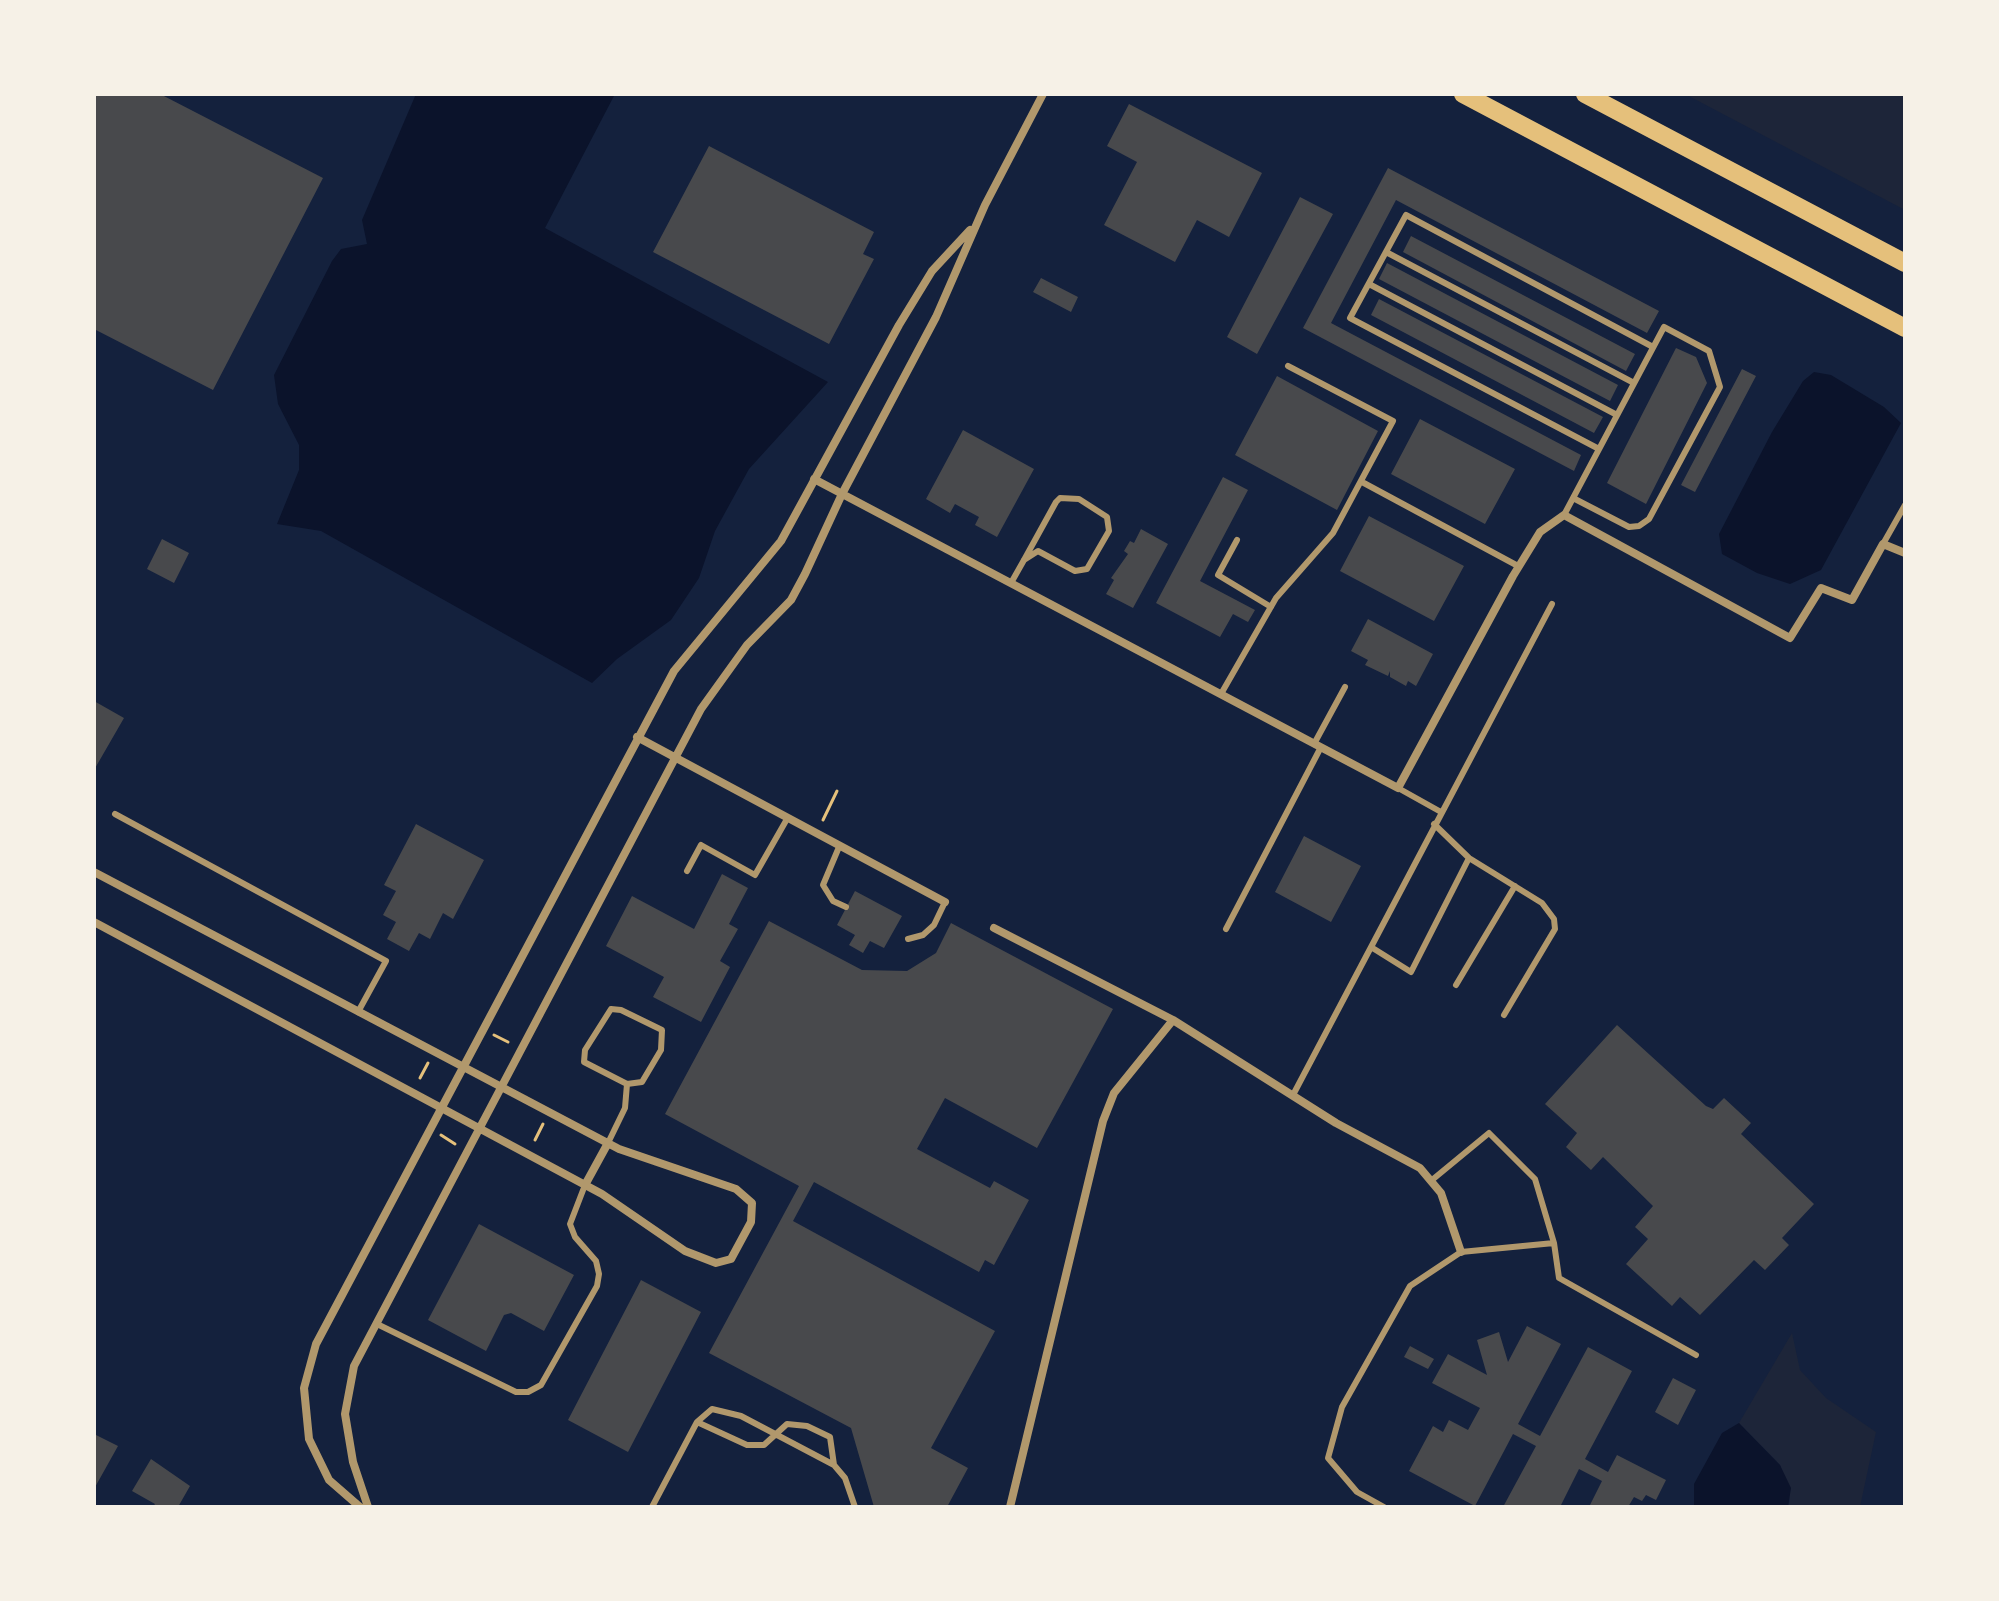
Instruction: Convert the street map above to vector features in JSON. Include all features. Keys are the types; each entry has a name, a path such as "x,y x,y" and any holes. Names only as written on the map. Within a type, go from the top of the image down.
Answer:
{"main road":[{"path":"1463,94 1905,328"},
{"path":"1585,94 1905,263"}],"street":[{"path":"368,1507 353,1462 345,1414 349,1376 675,759 723,675 791,600 842,494 936,317 976,224 1043,94"},
{"path":"360,1507 329,1480 309,1439 303,1409 308,1364 637,737 694,643 781,541 932,271 976,224"},
{"path":"814,479 1398,788 1518,566 1540,532 1564,515 1790,638 1821,588 1852,600 1883,544 1905,553"},
{"path":"637,737 945,902"},
{"path":"94,872 608,1143 736,1189 752,1203 751,1222 745,1235 731,1259 716,1263 685,1251 585,1185 94,922"},
{"path":"994,928 1173,1020 1293,1095 1420,1168 1441,1193 1461,1252"},
{"path":"1010,1507 1103,1121 1114,1093 1173,1020"},
{"path":"585,1185 608,1143"}],"lane":[{"path":"1599,449 1350,318 1406,215 1653,347"},
{"path":"1386,252 1634,383"},
{"path":"1369,284 1617,415"},
{"path":"1564,515 1573,498 1599,449 1617,415 1634,383 1653,347 1664,327 1709,351 1720,387 1649,519 1639,526 1617,523 1573,498"},
{"path":"1221,694 1271,607 1333,533 1393,421 1288,366"},
{"path":"1362,482 1518,566"},
{"path":"1011,583 1056,502 1065,496 1100,510 1110,523 1104,541 1087,569 1075,571 1038,551 1024,560"},
{"path":"1883,544 1905,505"},
{"path":"1237,540 1218,575 1271,607"},
{"path":"1293,1095 1552,604"},
{"path":"1226,929 1345,687"},
{"path":"1398,788 1441,812"},
{"path":"115,814 386,961 358,1012"},
{"path":"687,871 701,845 755,875 787,819"},
{"path":"1434,824 1469,858 1542,903 1554,919 1555,929 1504,1015"},
{"path":"839,847 823,885 833,901 846,907"},
{"path":"1371,947 1411,972 1469,858"},
{"path":"1456,985 1515,886"},
{"path":"908,939 923,935 934,925 945,902"},
{"path":"611,1009 621,1010 662,1030 661,1050 642,1082 627,1084 584,1062 585,1050 611,1009"},
{"path":"608,1143 625,1108 627,1084"},
{"path":"1432,1180 1489,1133 1535,1179 1554,1243 1559,1278 1696,1355"},
{"path":"377,1324 516,1392 528,1392 541,1385 597,1286 599,1274 596,1261 575,1237 570,1224 585,1185"},
{"path":"1384,1507 1357,1492 1328,1458 1342,1407 1410,1286 1461,1252 1554,1243"},
{"path":"652,1507 697,1422 712,1409 727,1410 834,1465 845,1478 855,1507"},
{"path":"697,1422 747,1445 764,1445 787,1424 796,1423 830,1437 834,1465"}],"path":[{"path":"823,820 837,791"},
{"path":"494,1035 511,1044"},
{"path":"420,1078 430,1059"},
{"path":"535,1140 545,1121"},
{"path":"441,1135 460,1147"}],"shaded area":[{"path":"416,94 615,94 545,228 828,382 749,469 715,531 699,578 671,620 617,659 592,683 321,531 277,524 299,470 299,445 278,404 274,375 332,261 341,249 367,244 362,220"},
{"path":"1685,94 1905,94 1905,210"},
{"path":"1814,372 1831,375 1884,407 1901,423 1821,570 1790,584 1757,573 1722,554 1719,534 1772,432 1803,381"},
{"path":"1792,1333 1800,1370 1826,1398 1876,1432 1860,1507 1788,1507 1790,1501 1780,1465 1739,1423"},
{"path":"1739,1423 1780,1465 1791,1488 1788,1507 1694,1507 1694,1484 1722,1433"}],"building":[{"path":"94,94 160,94 323,178 213,390 94,329"},
{"path":"1129,104 1262,173 1229,237 1197,220 1175,262 1104,225 1137,162 1107,146"},
{"path":"709,146 874,232 863,254 874,259 829,344 653,252"},
{"path":"1388,168 1659,311 1647,333 1396,200 1331,323 1581,455 1574,471 1303,328"},
{"path":"1300,197 1333,214 1257,354 1227,337"},
{"path":"1411,236 1635,354 1626,371 1403,252"},
{"path":"1387,263 1618,385 1610,401 1379,279"},
{"path":"1041,278 1078,297 1071,312 1033,292"},
{"path":"1379,299 1603,417 1594,433 1371,315"},
{"path":"1676,348 1696,357 1707,383 1646,504 1607,483"},
{"path":"1742,369 1756,376 1695,492 1681,485"},
{"path":"1277,376 1378,431 1337,510 1235,455"},
{"path":"1420,419 1515,469 1485,524 1391,474"},
{"path":"963,430 1034,469 997,537 975,525 979,517 955,504 950,513 926,499"},
{"path":"1223,477 1248,490 1200,581 1255,610 1248,622 1233,614 1220,637 1156,603"},
{"path":"1369,516 1464,566 1434,621 1340,571"},
{"path":"1141,529 1168,544 1133,608 1106,594 1114,580 1111,578 1128,554 1124,551 1130,541 1134,543"},
{"path":"162,539 189,553 174,583 147,569"},
{"path":"1368,619 1433,654 1416,686 1408,681 1406,686 1390,677 1390,671 1388,676 1365,665 1368,660 1351,651"},
{"path":"94,701 124,718 94,770"},
{"path":"416,824 484,860 453,919 443,913 430,939 419,933 409,951 387,939 396,922 383,915 396,891 384,885"},
{"path":"1304,836 1361,866 1331,922 1275,892"},
{"path":"722,874 748,888 729,924 738,929 720,961 730,967 701,1022 653,997 664,977 606,946 632,896 694,929"},
{"path":"855,891 902,916 884,948 870,941 863,953 849,945 855,935 837,925"},
{"path":"769,921 862,970 907,971 936,953 951,923 1113,1009 1037,1148 945,1098 917,1149 990,1188 994,1181 1029,1200 994,1265 985,1260 979,1272 814,1182 793,1221 995,1331 931,1448 968,1468 947,1507 874,1507 851,1428 709,1353 799,1186 665,1114"},
{"path":"1617,1025 1706,1106 1713,1109 1724,1098 1751,1123 1741,1134 1814,1204 1782,1238 1789,1245 1765,1270 1754,1260 1700,1315 1680,1297 1672,1306 1626,1264 1648,1239 1635,1227 1653,1206 1603,1157 1591,1170 1566,1147 1577,1133 1545,1104"},
{"path":"479,1224 574,1275 544,1331 511,1313 504,1315 486,1351 428,1320"},
{"path":"641,1280 701,1312 628,1452 568,1420"},
{"path":"1527,1326 1561,1344 1518,1424 1540,1436 1588,1347 1632,1371 1585,1459 1608,1472 1617,1455 1666,1480 1656,1500 1646,1495 1642,1501 1634,1497 1628,1507 1589,1507 1602,1481 1579,1469 1560,1507 1503,1507 1536,1446 1513,1434 1475,1506 1409,1471 1433,1426 1443,1432 1449,1420 1468,1430 1480,1408 1432,1383 1448,1354 1487,1375 1477,1340 1499,1332 1508,1362"},
{"path":"1410,1346 1434,1359 1428,1369 1404,1357"},
{"path":"1673,1378 1696,1390 1678,1425 1655,1412"},
{"path":"94,1434 118,1446 94,1489"},
{"path":"151,1459 190,1486 178,1507 153,1507 155,1504 132,1491"}]}
